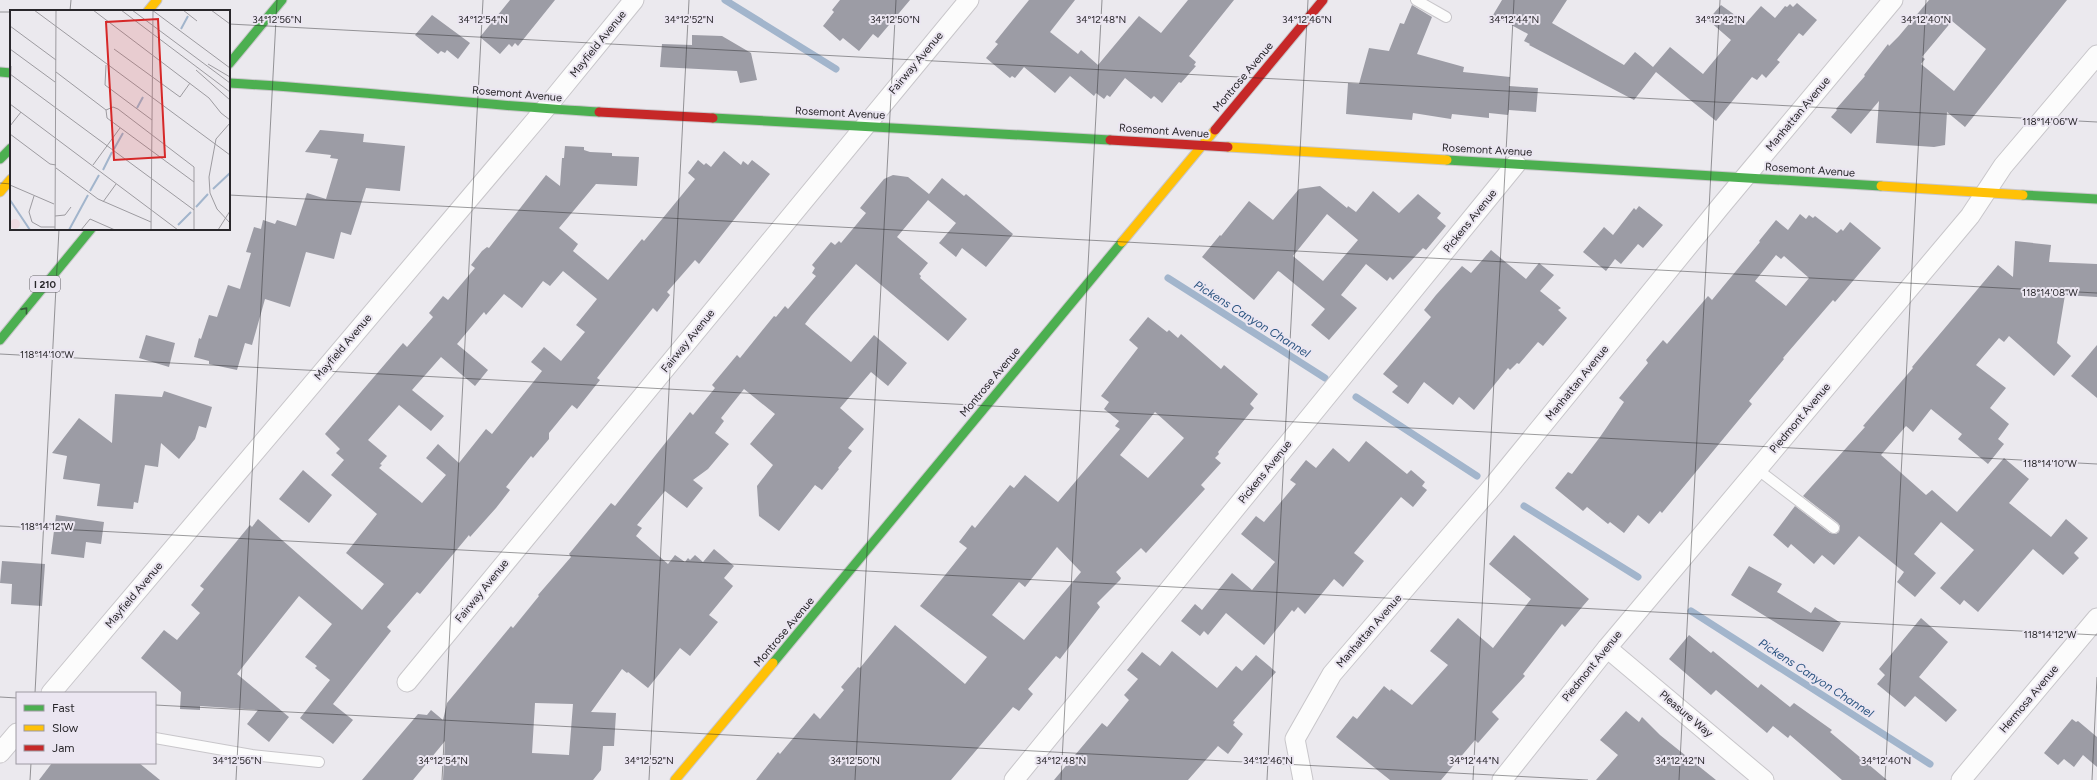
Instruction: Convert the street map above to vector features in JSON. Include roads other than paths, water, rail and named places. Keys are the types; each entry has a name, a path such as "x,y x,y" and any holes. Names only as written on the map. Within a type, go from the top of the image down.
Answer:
{"main road":[{"path":"230,63 282,0"},
{"name":"Montrose Avenue","path":"675,780 766,673 1201,145 1323,0"},
{"path":"148,10 156,1"},
{"path":"0,72 10,73"},
{"name":"Rosemont Avenue","path":"230,83 305,87 545,109 1201,145 2097,199"},
{"path":"0,159 10,149"},
{"path":"0,192 10,180"},
{"name":"I 210","path":"0,340 90,230"}],"street":[{"name":"Mayfield Avenue","path":"52,692 545,109 634,0"},
{"name":"Fairway Avenue","path":"408,682 969,0"},
{"name":"Manhattan Avenue","path":"1303,780 1295,739 1332,674 1494,486 1745,178 1893,0"},
{"name":"Piedmont Avenue","path":"1502,780 1607,648 1970,216 2003,166 2097,55"},
{"name":"Pickens Avenue","path":"1014,780 1516,164"},
{"name":"Hermosa Avenue","path":"1961,780 2097,618"},
{"name":"Pleasure Way","path":"1607,648 1764,780"},
{"path":"0,753 16,734"}],"lane":[{"path":"1416,0 1446,17"},
{"path":"1757,469 1834,528"},
{"path":"156,738 252,755 319,762"}],"waterway":[{"name":"Pickens Canyon Channel","path":"725,0 836,69"},
{"name":"Pickens Canyon Channel","path":"1168,278 1325,378"},
{"name":"Pickens Canyon Channel","path":"1356,397 1477,476"},
{"name":"Pickens Canyon Channel","path":"1524,506 1638,577"},
{"name":"Pickens Canyon Channel","path":"1691,611 1930,764"}]}
